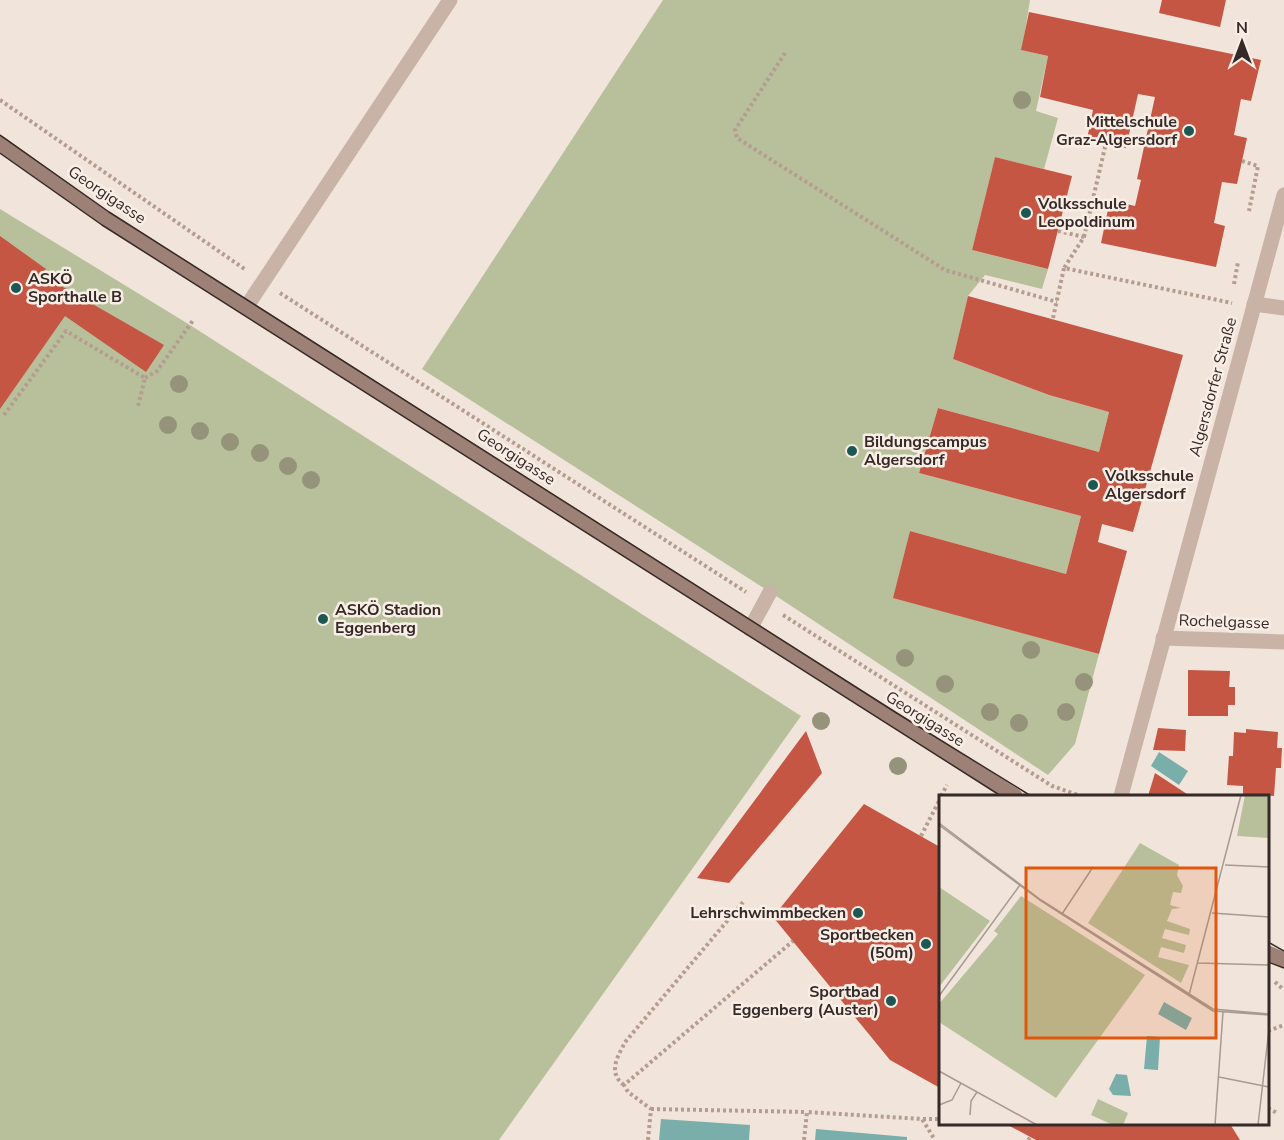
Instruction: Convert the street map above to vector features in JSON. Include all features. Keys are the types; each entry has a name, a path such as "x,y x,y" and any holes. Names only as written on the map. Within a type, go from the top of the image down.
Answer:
{"main road":[{"name":"Georgigasse","path":"0,143 105,218 247,306 1013,795"},
{"path":"1269,953 1284,960"}],"street":[{"path":"247,306 450,0"},
{"name":"Algersdorfer Straße","path":"1121,795 1284,195"},
{"path":"1254,304 1284,308"},
{"path":"750,629 767,598"},
{"name":"Rochelgasse","path":"1163,638 1284,642"}],"path":[{"path":"785,53 735,130 737,138 945,270 1057,302"},
{"path":"0,100 263,281 767,598 1052,786 1078,795"},
{"path":"1053,318 1064,268 1083,237 1106,143"},
{"path":"1242,161 1258,166 1249,211"},
{"path":"1058,231 1083,237"},
{"path":"1064,268 1232,303"},
{"path":"138,406 146,378 157,371 194,319"},
{"path":"4,416 66,331 146,378"},
{"path":"942,795 947,784"},
{"path":"921,836 939,802"},
{"path":"744,901 626,1041 615,1058 615,1073 618,1082 651,1109 807,1112 939,1119"},
{"path":"624,1086 793,941"},
{"path":"1269,1031 1284,1025"},
{"path":"648,1140 651,1109"},
{"path":"1269,1109 1277,1113"},
{"path":"804,1140 807,1112"},
{"path":"922,1119 935,1140"}],"green space":[{"name":"Bildungscampus Algersdorf","path":"663,0 1030,0 1022,50 1048,56 1036,111 1058,118 1044,169 995,157 972,250 1048,269 1042,289 985,275 968,296 953,359 1049,395 1109,412 1099,452 938,408 919,473 1081,516 1066,574 910,531 894,597 1099,654 1075,744 1048,775 770,592 422,369"},
{"name":"ASKÖ Stadion Eggenberg","path":"0,209 190,325 801,716 499,1140 0,1140"}],"water":[{"path":"1159,752 1188,771 1179,785 1151,766"},
{"path":"661,1119 750,1125 749,1140 659,1140"},
{"path":"816,1129 907,1137 907,1140 815,1140"}],"building":[{"path":"1162,0 1226,0 1220,27 1159,13"},
{"path":"1029,12 1261,60 1251,101 1241,99 1234,135 1247,138 1237,184 1222,182 1214,223 1225,226 1216,267 1101,243 1110,200 1135,206 1141,180 1137,179 1155,97 1138,94 1126,148 1087,139 1093,110 1040,97 1048,56 1021,50"},
{"path":"995,157 1072,176 1048,269 972,250"},
{"path":"0,236 46,269 42,275 164,345 146,372 65,316 0,409"},
{"path":"968,296 1183,355 1133,532 1102,524 1098,542 1127,551 1099,654 893,598 910,531 1066,574 1081,516 919,473 938,408 1099,452 1109,412 1049,395 953,359"},
{"path":"1188,670 1230,671 1229,687 1235,687 1235,705 1228,705 1228,716 1188,716"},
{"path":"1158,728 1186,730 1185,751 1153,750"},
{"path":"1246,729 1278,732 1277,748 1282,748 1281,768 1276,768 1274,796 1243,794 1243,786 1227,785 1229,756 1233,756 1234,732 1246,733"},
{"path":"806,731 822,773 729,883 697,878"},
{"path":"1155,773 1188,795 1148,795"},
{"name":"Sportbad Eggenberg (Auster)","path":"864,804 939,846 939,1087 890,1060 773,917"},
{"path":"1008,1125 1231,1125 1240,1140 1036,1140"}],"tram line":[{"path":"0,135 109,212 1029,795"},
{"path":"0,153 102,225 999,795"},
{"path":"1269,943 1284,951"},
{"path":"1269,962 1284,968"}],"place":[{"name":"Mittelschule Graz-Algersdorf","path":"1189,131"},
{"name":"Volksschule Leopoldinum","path":"1026,213"},
{"name":"ASKÖ Sporthalle B","path":"16,288"},
{"name":"Bildungscampus Algersdorf","path":"852,451"},
{"name":"Volksschule Algersdorf","path":"1093,485"},
{"name":"ASKÖ Stadion Eggenberg","path":"323,619"},
{"name":"Lehrschwimmbecken","path":"858,913"},
{"name":"Sportbecken (50m)","path":"926,944"},
{"name":"Sportbad Eggenberg (Auster)","path":"891,1001"}]}
